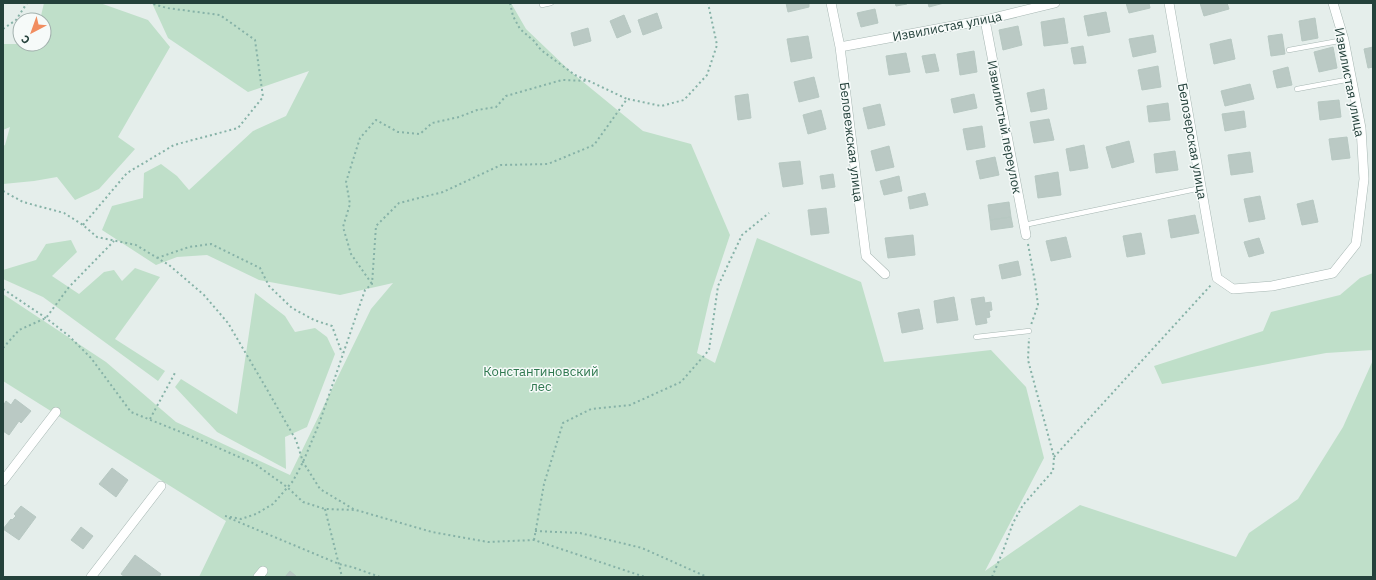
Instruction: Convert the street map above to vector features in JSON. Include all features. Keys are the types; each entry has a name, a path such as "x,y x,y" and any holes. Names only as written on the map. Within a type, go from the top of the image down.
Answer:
{"street":[{"name":"Беловежская улица","path":"831,3 840,47 866,256 885,274"},
{"name":"Извилистая улица","path":"840,47 985,20 1055,3"},
{"name":"Белозерская улица","path":"1169,3 1217,278"},
{"name":"Извилистая улица","path":"1217,278 1233,289 1272,286 1333,273 1356,244 1364,179 1361,128 1344,40 1333,3"},
{"name":"Извилистый переулок","path":"985,20 1026,235"},
{"path":"3,481 56,412"},
{"path":"91,577 161,486"}],"lane":[{"path":"542,5 551,3"},
{"path":"1288,50 1344,40"},
{"path":"1297,89 1351,78"},
{"path":"1024,225 1201,188"},
{"path":"976,336 1029,331"}],"path":[{"path":"3,30 16,20 27,3"},
{"path":"83,225 127,173 174,145 238,128 264,97 255,40 220,15 167,8 150,3"},
{"path":"510,3 513,16 520,29 534,41 541,50 575,75 627,99 660,106 684,100 707,75 718,45 708,3"},
{"path":"372,284 352,254 343,227 350,204 346,182 360,138 376,120 398,132 420,134 432,123 459,117 477,110 496,107 506,96 562,80 588,81"},
{"path":"380,577 339,564 225,516 241,519 256,514 273,504 292,481 303,462 319,424 365,290 372,284 376,226 399,203 443,192 501,165 548,164 594,145 627,99"},
{"path":"3,191 23,202 64,213 83,225 97,237 136,245 169,265 204,295 228,323 296,440 303,462 320,489 356,510 432,532 488,542 534,540 645,577"},
{"path":"534,540 544,484 563,423 590,409 630,405 681,382 709,350 718,286 742,235 769,212"},
{"path":"992,577 1013,522 1022,506 1053,471 1054,457 1028,360 1029,331 1038,305 1026,235"},
{"path":"3,348 19,330 46,318 69,287 114,240"},
{"path":"157,258 189,247 211,244 260,268 269,286 292,308 314,320 332,326 342,354"},
{"path":"1054,457 1217,278"},
{"path":"3,289 46,318 69,336 91,358 132,412 255,464 303,502 326,509 356,510"},
{"path":"150,419 176,371"},
{"path":"326,509 342,577"},
{"path":"535,531 580,533 642,548 707,577"}],"green space":[{"path":"44,3 100,3 148,20 170,47 118,137 135,149 99,189 75,200 57,177 3,184 3,146 5,145 10,127 3,130 3,44 12,44 12,52 52,52 52,12 42,12"},
{"name":"Константиновский лес","path":"152,3 511,3 526,29 571,72 643,131 691,144 730,235 711,292 697,353 715,363 757,238 861,282 884,362 991,350 1026,387 1044,458 985,571 1080,505 1236,557 1249,533 1298,499 1343,427 1373,360 1373,577 199,577 226,521 3,381 3,294 106,362 176,422 290,475 371,309 393,283 340,295 259,280 207,255 177,257 156,265 102,230 112,206 143,198 144,173 161,164 177,176 189,190 253,131 286,116 309,71 248,92 168,38"},
{"path":"71,240 77,252 52,276 79,294 104,272 114,270 122,281 135,268 160,277 115,339 165,371 158,381 43,297 3,279 3,270 36,260 46,244"},
{"path":"1373,273 1373,350 1326,353 1162,384 1154,366 1263,331 1271,312 1340,295 1360,278"},
{"path":"255,293 285,316 295,332 315,328 327,337 335,354 307,427 285,437 286,469 217,432 175,387 181,379 237,414"}],"building":[{"path":"786,3 809,3 809,7 788,12"},
{"path":"895,3 907,3 907,4 896,6"},
{"path":"928,3 944,3 929,7"},
{"path":"1126,3 1149,3 1150,8 1129,13"},
{"path":"1200,3 1227,3 1229,9 1204,16"},
{"path":"875,9 878,23 861,27 857,13"},
{"path":"1106,12 1110,32 1088,36 1084,16"},
{"path":"657,13 662,28 643,35 638,20"},
{"path":"624,15 631,32 617,38 610,21"},
{"path":"1064,18 1068,43 1044,46 1041,22"},
{"path":"1315,18 1318,38 1302,41 1299,21"},
{"path":"1018,26 1022,45 1003,50 999,30"},
{"path":"588,28 591,41 574,46 571,33"},
{"path":"1282,34 1285,54 1271,56 1268,36"},
{"path":"1153,35 1156,52 1133,57 1129,39"},
{"path":"808,36 812,58 791,62 787,39"},
{"path":"1231,39 1235,59 1214,64 1210,44"},
{"path":"1083,46 1086,63 1074,64 1071,48"},
{"path":"1333,47 1337,68 1319,72 1314,52"},
{"path":"1373,47 1373,67 1368,68 1364,49"},
{"path":"974,51 977,72 960,75 957,54"},
{"path":"906,53 910,72 889,75 886,56"},
{"path":"935,54 939,71 926,73 922,56"},
{"path":"1158,66 1161,87 1142,90 1138,70"},
{"path":"1288,67 1292,85 1277,88 1273,71"},
{"path":"814,77 819,97 799,102 794,82"},
{"path":"1250,84 1254,99 1225,106 1221,91"},
{"path":"1044,89 1047,109 1031,112 1027,93"},
{"path":"748,94 751,118 738,120 735,96"},
{"path":"974,94 977,108 954,113 951,99"},
{"path":"1339,100 1341,117 1320,120 1318,102"},
{"path":"1168,103 1170,120 1149,122 1147,106"},
{"path":"880,104 885,125 868,129 863,108"},
{"path":"821,110 826,129 808,134 803,115"},
{"path":"1244,111 1246,127 1225,131 1222,114"},
{"path":"1049,119 1054,140 1034,143 1030,122"},
{"path":"982,126 985,147 967,150 963,129"},
{"path":"1347,137 1350,158 1332,160 1329,139"},
{"path":"1129,141 1134,162 1112,168 1106,147"},
{"path":"1084,145 1088,168 1070,171 1066,149"},
{"path":"889,146 894,167 876,171 871,151"},
{"path":"1175,151 1178,170 1156,173 1154,154"},
{"path":"1250,152 1253,172 1231,175 1228,155"},
{"path":"995,157 999,175 980,179 976,161"},
{"path":"800,161 803,184 783,187 779,163"},
{"path":"1058,172 1061,195 1038,198 1035,176"},
{"path":"833,174 835,187 822,189 820,176"},
{"path":"899,176 902,191 884,195 880,181"},
{"path":"925,193 928,205 910,209 908,197"},
{"path":"1260,196 1265,219 1249,222 1244,199"},
{"path":"1313,200 1318,222 1302,225 1297,204"},
{"path":"1009,202 1011,217 990,220 988,205"},
{"path":"826,208 829,233 811,235 808,210"},
{"path":"1195,215 1199,233 1171,238 1168,220"},
{"path":"1011,217 1013,227 991,230 990,220"},
{"path":"1141,233 1145,254 1127,257 1123,236"},
{"path":"913,235 915,255 888,258 885,238"},
{"path":"1066,237 1071,257 1051,261 1046,241"},
{"path":"1259,238 1264,253 1249,257 1244,242"},
{"path":"1018,261 1021,275 1002,279 999,265"},
{"path":"954,297 958,320 937,323 934,301"},
{"path":"984,297 985,303 991,302 992,310 989,311 990,317 986,318 987,323 976,325 971,299"},
{"path":"919,309 923,329 902,333 898,313"},
{"path":"15,399 31,411 21,423 19,421 9,435 3,431 3,406 6,401 11,405"},
{"path":"112,468 128,480 116,497 99,484"},
{"path":"21,506 36,517 19,540 3,529 11,519 12,520 16,516 14,514"},
{"path":"81,527 93,536 83,549 71,540"},
{"path":"135,555 161,574 159,577 125,577 121,574"},
{"path":"290,571 297,577 285,577"}]}
